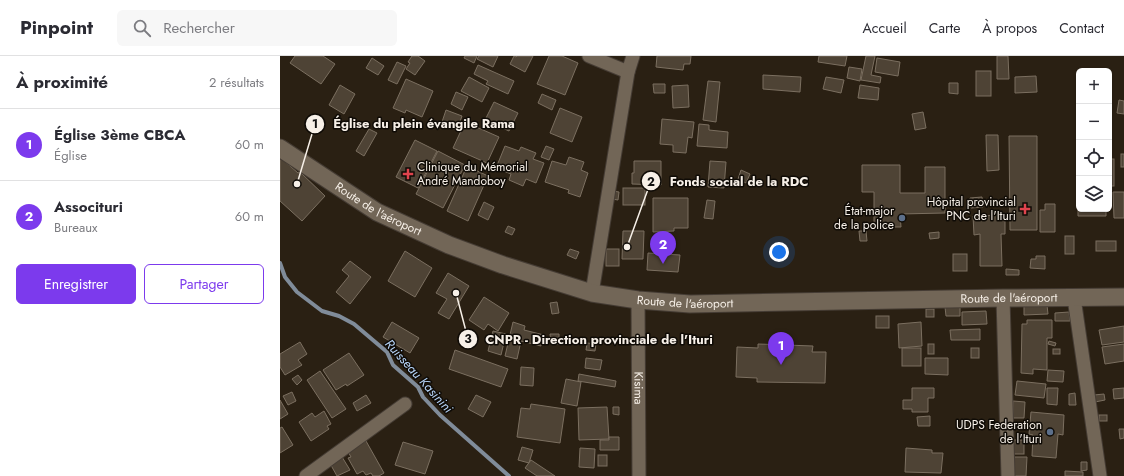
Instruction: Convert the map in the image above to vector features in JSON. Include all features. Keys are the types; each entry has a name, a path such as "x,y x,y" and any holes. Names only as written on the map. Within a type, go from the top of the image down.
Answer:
{"street":[{"path":"589,56 628,72"},
{"path":"592,293 628,72 633,56"},
{"name":"Route de l'aéroport","path":"280,148 377,212 449,245 503,265 592,293 638,300 690,304 1124,297"},
{"path":"1002,298 1008,476"},
{"path":"1074,298 1100,476"},
{"name":"Kisima","path":"638,300 639,476"},
{"path":"306,476 405,404"}],"building":[{"path":"295,56 323,56 335,64 321,84 290,63"},
{"path":"412,56 418,56 425,61 415,75 406,69"},
{"path":"465,56 477,56 474,63 464,58"},
{"path":"479,56 498,56 493,67 477,59"},
{"path":"514,56 533,56 525,72 510,64"},
{"path":"549,56 562,56 578,63 565,95 537,84"},
{"path":"657,56 691,56 690,64 684,64 683,70 656,67"},
{"path":"819,56 847,56 845,66 818,62"},
{"path":"866,56 875,56 871,75 881,77 880,83 861,80"},
{"path":"997,56 1008,56 1009,79 997,79"},
{"path":"372,58 384,66 378,75 366,68"},
{"path":"877,58 900,62 898,76 875,72"},
{"path":"397,62 406,66 397,84 388,80"},
{"path":"478,65 514,81 508,94 486,84 488,81 474,74"},
{"path":"849,67 862,69 860,81 847,78"},
{"path":"976,71 991,71 991,96 976,96"},
{"path":"763,75 801,77 800,92 763,89"},
{"path":"1036,76 1037,92 1015,93 1015,77"},
{"path":"469,77 489,88 482,102 461,91"},
{"path":"826,77 844,80 841,93 823,89"},
{"path":"406,79 433,91 422,117 406,110 405,113 393,108"},
{"path":"708,81 720,82 716,122 703,120"},
{"path":"949,83 958,83 958,94 949,93"},
{"path":"653,84 665,84 665,93 654,93"},
{"path":"340,85 355,94 344,114 329,105"},
{"path":"688,85 689,107 673,108 672,86"},
{"path":"860,85 879,88 878,100 858,98"},
{"path":"456,92 468,97 462,110 451,104"},
{"path":"542,94 556,100 552,110 538,103"},
{"path":"1119,100 1124,101 1124,114 1117,113"},
{"path":"494,102 518,113 509,131 485,120"},
{"path":"560,108 582,117 572,142 550,133"},
{"path":"446,110 462,116 457,130 441,125"},
{"path":"923,112 926,128 915,130 912,114"},
{"path":"662,119 694,122 692,138 688,137 686,153 673,152 673,145 660,144"},
{"path":"465,122 499,137 487,163 453,148"},
{"path":"699,124 709,125 709,130 728,132 727,148 697,146"},
{"path":"369,129 377,133 364,156 356,151"},
{"path":"986,135 998,135 999,170 987,171"},
{"path":"1009,136 1037,136 1037,230 1010,230"},
{"path":"415,140 437,151 418,188 396,177"},
{"path":"505,146 519,151 521,147 536,153 533,159 544,163 536,183 526,179 523,186 509,180 511,174 496,168"},
{"path":"546,146 554,149 549,160 541,157"},
{"path":"438,151 465,165 443,208 416,194"},
{"path":"1121,154 1124,154 1124,167 1121,167"},
{"path":"569,157 584,162 581,170 588,173 580,197 568,193 569,190 545,182 552,161 566,165"},
{"path":"281,158 298,173 300,172 325,196 302,221 280,201"},
{"path":"1112,159 1114,159 1114,186 1112,186"},
{"path":"634,161 661,161 661,185 632,184"},
{"path":"710,161 726,162 724,188 708,187"},
{"path":"862,165 900,165 900,193 925,193 925,167 945,167 945,213 900,214 901,227 874,227 874,192 862,192"},
{"path":"467,166 488,176 468,221 447,211"},
{"path":"741,170 750,174 746,183 738,179"},
{"path":"623,188 645,188 645,205 623,205"},
{"path":"613,191 619,192 618,200 612,199"},
{"path":"1113,192 1124,192 1124,218 1114,218"},
{"path":"982,197 983,207 971,208 970,198"},
{"path":"653,198 688,198 688,228 674,228 674,231 653,232"},
{"path":"707,200 715,201 713,219 704,218"},
{"path":"484,202 494,207 488,220 478,215"},
{"path":"1045,204 1055,204 1055,232 1040,232 1040,210 1045,210"},
{"path":"1078,212 1106,212 1106,216 1078,216"},
{"path":"1005,215 1005,234 1001,234 1002,266 980,266 980,234 974,235 973,216"},
{"path":"508,226 515,229 512,235 505,232"},
{"path":"623,231 644,231 643,259 622,259"},
{"path":"859,231 866,231 867,241 860,241"},
{"path":"939,232 939,238 930,239 929,233"},
{"path":"1065,236 1074,236 1074,254 1065,254"},
{"path":"1096,241 1116,241 1116,251 1096,251"},
{"path":"570,249 579,252 576,259 567,255"},
{"path":"606,249 619,249 619,266 606,266"},
{"path":"405,251 432,268 415,297 388,281"},
{"path":"648,253 680,255 678,272 647,270"},
{"path":"953,254 967,254 967,271 953,271"},
{"path":"1036,256 1045,256 1045,269 1030,268 1031,259 1036,259"},
{"path":"350,261 371,277 350,304 336,292 349,276 342,270"},
{"path":"1006,269 1019,270 1019,275 1006,275"},
{"path":"448,273 469,286 449,319 438,313 447,299 436,293"},
{"path":"484,297 509,313 498,331 488,324 484,330 469,320"},
{"path":"557,302 559,313 552,314 550,303"},
{"path":"1024,305 1047,305 1048,314 1024,315"},
{"path":"945,307 960,307 960,316 946,316"},
{"path":"926,309 934,309 934,317 926,317"},
{"path":"986,311 987,324 962,325 962,312"},
{"path":"1069,312 1070,321 1055,321 1055,313"},
{"path":"876,316 889,316 889,328 876,328"},
{"path":"1027,320 1052,320 1052,338 1047,338 1047,370 1033,369 1033,374 1021,373 1022,324 1027,324"},
{"path":"392,322 419,338 410,353 383,337"},
{"path":"513,322 525,326 524,330 544,335 541,346 521,341 517,359 505,356"},
{"path":"921,322 922,346 899,348 898,324"},
{"path":"1124,326 1124,342 1102,345 1099,330"},
{"path":"980,329 980,340 951,340 950,330"},
{"path":"493,331 506,334 501,355 488,351"},
{"path":"550,334 559,334 559,344 551,344"},
{"path":"1049,341 1056,343 1055,346 1048,344"},
{"path":"300,342 307,354 298,360 302,365 285,375 280,367 280,354"},
{"path":"587,343 596,344 595,351 586,350"},
{"path":"758,344 813,346 812,352 826,352 825,383 757,382 757,378 736,377 737,347 758,348"},
{"path":"928,344 934,344 934,354 928,354"},
{"path":"1124,344 1124,361 1105,364 1102,347"},
{"path":"902,348 921,348 921,366 902,366"},
{"path":"971,348 979,348 979,358 971,358"},
{"path":"1053,349 1060,349 1060,354 1053,354"},
{"path":"455,350 508,369 501,387 449,369"},
{"path":"349,353 364,375 347,386 346,384 336,390 323,370"},
{"path":"586,358 602,360 600,370 585,368"},
{"path":"925,358 948,358 948,375 925,374"},
{"path":"521,367 534,368 533,386 520,385"},
{"path":"1048,370 1064,371 1063,382 1047,381"},
{"path":"320,371 346,409 332,418 307,380"},
{"path":"579,374 616,381 615,387 578,381"},
{"path":"298,375 302,380 297,385 292,379"},
{"path":"566,379 581,382 577,406 561,403"},
{"path":"1017,381 1046,384 1044,398 1015,395"},
{"path":"912,388 934,388 934,398 928,398 928,412 912,412 912,409 903,409 903,400 912,400"},
{"path":"1047,388 1058,388 1057,405 1047,404"},
{"path":"1124,388 1124,398 1114,399 1113,389"},
{"path":"292,392 296,401 288,405 283,396"},
{"path":"1075,393 1076,405 1069,405 1069,394"},
{"path":"1104,394 1105,400 1095,402 1094,395"},
{"path":"366,395 371,403 357,411 353,403"},
{"path":"476,395 491,402 483,417 468,409"},
{"path":"280,400 288,414 280,419"},
{"path":"1013,401 1025,402 1024,418 1013,418"},
{"path":"531,404 565,409 560,443 517,437 521,408 530,409"},
{"path":"607,407 609,439 579,440 578,408"},
{"path":"613,407 619,407 619,415 613,414"},
{"path":"324,411 331,424 327,426 329,429 311,441 299,422 312,413 315,417"},
{"path":"1031,412 1064,415 1063,435 1058,434 1056,458 1032,456 1033,435 1029,434"},
{"path":"1099,415 1107,415 1107,421 1099,421"},
{"path":"930,416 930,426 918,426 917,417"},
{"path":"282,427 293,445 280,453 280,428"},
{"path":"1119,429 1124,429 1124,438 1120,439"},
{"path":"609,437 619,437 619,450 600,450 600,440 609,440"},
{"path":"1013,440 1024,440 1024,454 1013,454"},
{"path":"366,441 384,473 379,476 373,476 371,473 366,475 363,471 357,474 348,458 351,457 345,446"},
{"path":"403,442 433,451 425,474 395,465"},
{"path":"522,447 533,450 529,463 518,460"},
{"path":"580,448 595,449 594,468 579,467"},
{"path":"906,448 932,450 932,453 943,453 941,473 905,472"},
{"path":"339,452 350,470 337,476 328,460"},
{"path":"598,455 607,455 607,466 598,466"},
{"path":"1011,457 1027,457 1026,476 1010,476"},
{"path":"531,460 555,476 537,476 525,468"},
{"path":"1081,462 1087,462 1087,470 1081,471"},
{"path":"1065,471 1083,472 1083,476 1065,476"}],"waterway":[{"name":"Ruisseau Kasinini","path":"280,263 285,277 297,292 322,311 339,316 354,324 387,352 393,365 418,387 423,397 440,415 509,476"}],"place":[{"name":"Clinique du Mémorial André Mandoboy","path":"408,174"},
{"name":"Église du plein évangile Rama","path":"297,184"},
{"name":"Hôpital provincial PNC de l'Ituri","path":"1025,209"},
{"name":"État-major de la police","path":"902,218"},
{"name":"Fonds social de la RDC","path":"627,247"},
{"name":"Associturi","path":"663,264"},
{"name":"CNPR - Direction provinciale de l'Ituri","path":"456,293"},
{"name":"Église 3ème CBCA","path":"781,365"},
{"name":"UDPS Federation de l'Ituri","path":"1050,432"}]}
